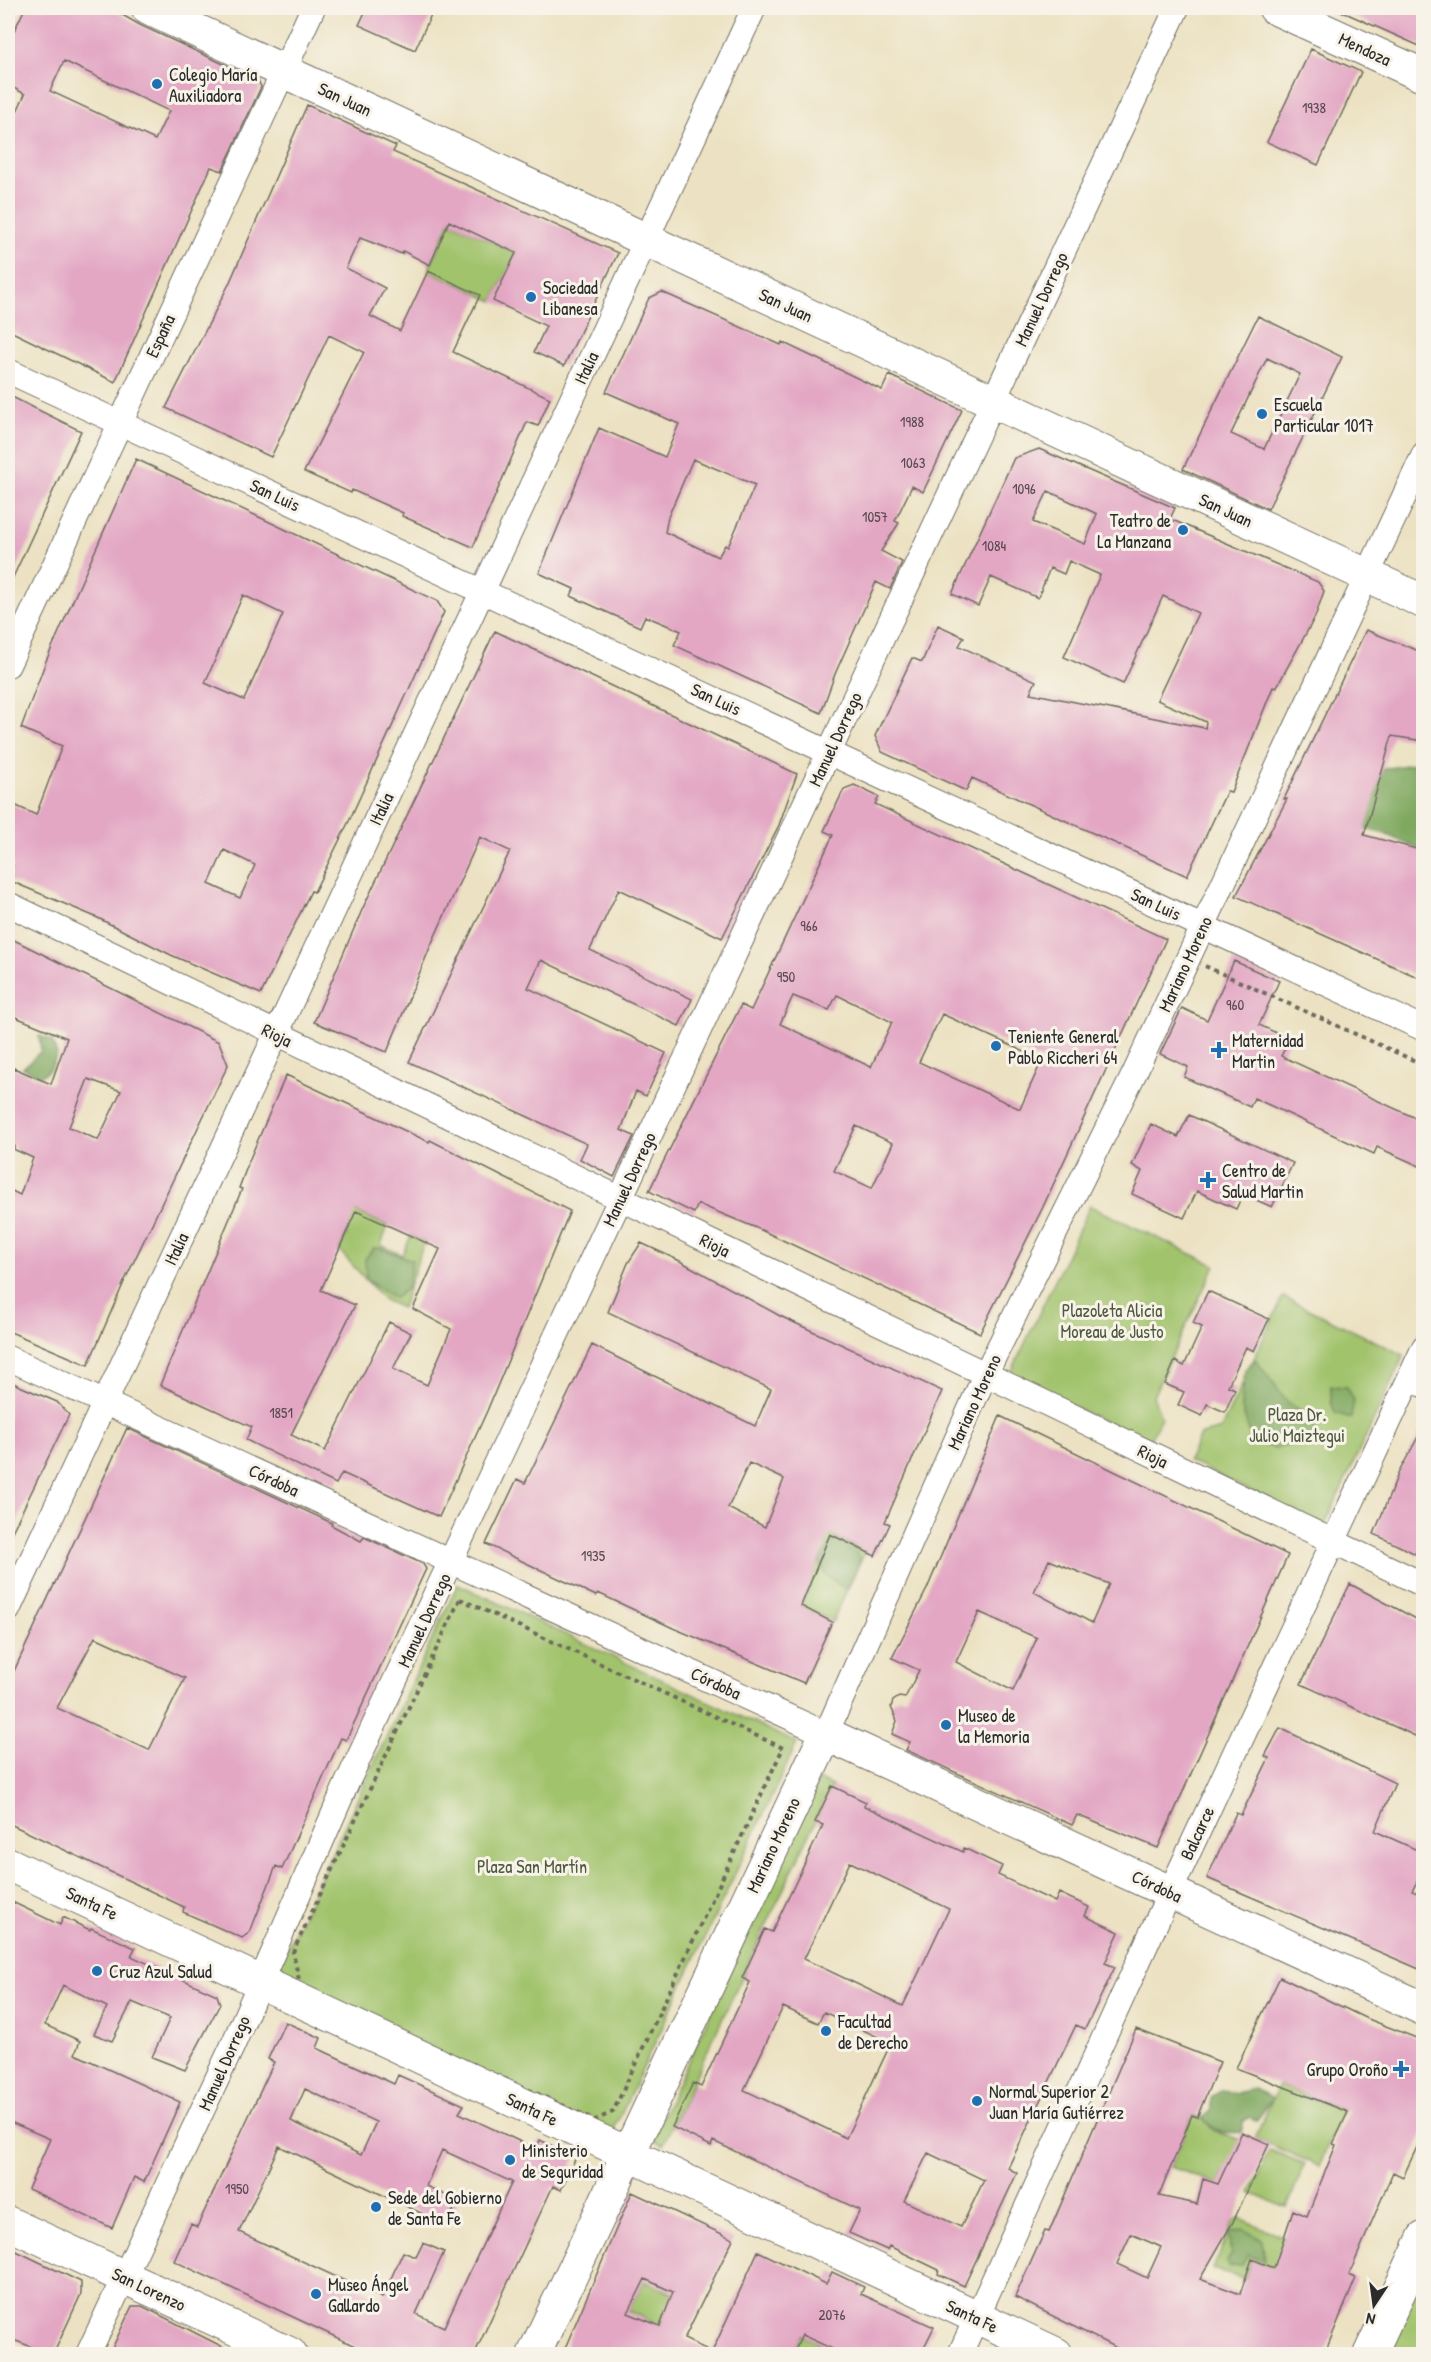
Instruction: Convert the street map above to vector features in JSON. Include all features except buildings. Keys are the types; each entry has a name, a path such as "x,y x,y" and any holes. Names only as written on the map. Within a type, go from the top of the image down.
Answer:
{"main road":[{"name":"San Juan","path":"147,8 1424,602"},
{"name":"Mendoza","path":"1275,8 1344,46 1424,76"},
{"name":"Córdoba","path":"826,1734 1424,2009"},
{"name":"Mariano Moreno","path":"534,2355 826,1734"},
{"name":"Santa Fe","path":"8,1864 1056,2355"},
{"name":"San Lorenzo","path":"8,2223 290,2355"},
{"path":"1370,2355 1424,2238"}],"street":[{"name":"España","path":"8,664 313,8"},
{"name":"Italia","path":"8,1610 754,8"},
{"name":"Manuel Dorrego","path":"88,2355 126,2278 261,1983 347,1783 1177,8"},
{"name":"San Luis","path":"8,371 1424,1029"},
{"name":"Mariano Moreno","path":"826,1734 985,1375 1188,958 1424,454"},
{"name":"Rioja","path":"8,904 1424,1585"},
{"name":"Balcarce","path":"960,2355 1332,1542 1415,1388 1424,1347"},
{"name":"Córdoba","path":"8,1358 826,1734"}],"path":[{"path":"1188,958 1424,1065"},
{"path":"460,1599 783,1748 613,2112 605,2116"}],"green space":[{"path":"449,221 516,253 493,301 428,271"},
{"path":"1423,762 1423,851 1385,834 1354,826 1384,769"},
{"path":"39,1036 52,1040 57,1055 51,1068 41,1076 23,1068 41,1051"},
{"name":"Plazoleta Alicia Moreau de Justo","path":"1090,1206 1215,1265 1153,1396 1161,1417 1149,1442 1009,1377"},
{"path":"353,1210 388,1226 381,1245 402,1255 411,1236 424,1242 402,1308 384,1300 339,1250 348,1231 307,1214"},
{"path":"374,1248 412,1260 408,1287 395,1298 366,1280 365,1259"},
{"name":"Plaza Dr. Julio Maiztegui","path":"1283,1297 1404,1355 1324,1526 1188,1461 1200,1435 1221,1429"},
{"path":"1255,1359 1288,1403 1311,1416 1317,1432 1277,1449 1252,1442 1241,1405 1245,1370"},
{"path":"1331,1386 1347,1387 1354,1400 1351,1418 1335,1413 1331,1402"},
{"path":"773,1506 865,1551 832,1622 801,1606 821,1555"},
{"path":"836,1537 854,1546 860,1561 847,1590 827,1576 819,1562"},
{"name":"Plaza San Martín","path":"458,1584 797,1743 608,2142 286,1989 278,1968"},
{"path":"819,1780 832,1786 663,2145 652,2139"},
{"path":"1279,2085 1343,2110 1319,2166 1255,2138"},
{"path":"1254,2089 1273,2098 1256,2121 1250,2118 1242,2122 1242,2132 1220,2131 1203,2118 1211,2111 1211,2097 1221,2091 1236,2093"},
{"path":"1192,2116 1203,2118 1213,2130 1240,2140 1218,2184 1171,2167"},
{"path":"1269,2150 1305,2164 1287,2208 1251,2193"},
{"path":"1239,2218 1284,2237 1309,2283 1252,2259 1245,2278 1213,2269 1233,2222"},
{"path":"1243,2229 1262,2240 1265,2260 1248,2255 1242,2265 1229,2267 1227,2261 1231,2255 1228,2233"},
{"path":"1423,2238 1423,2354 1370,2354"},
{"path":"644,2281 673,2294 660,2326 629,2311"},
{"path":"802,2335 835,2350 832,2354 793,2354"}],"place":[{"name":"Colegio María Auxiliadora","path":"157,84"},
{"name":"Sociedad Libanesa","path":"531,297"},
{"name":"Escuela Particular 1017","path":"1262,414"},
{"name":"Teatro de La Manzana","path":"1183,530"},
{"name":"Teniente General Pablo Riccheri 64","path":"996,1046"},
{"name":"Maternidad Martin","path":"1219,1050"},
{"name":"Centro de Salud Martin","path":"1208,1180"},
{"name":"Museo de la Memoria","path":"946,1725"},
{"name":"Cruz Azul Salud","path":"97,1971"},
{"name":"Facultad de Derecho","path":"826,2031"},
{"name":"Grupo Oroño","path":"1401,2069"},
{"name":"Normal Superior 2 Juan María Gutiérrez","path":"977,2101"},
{"name":"Ministerio de Seguridad","path":"510,2160"},
{"name":"Sede del Gobierno de Santa Fe","path":"376,2207"},
{"name":"Museo Ángel Gallardo","path":"316,2294"}]}
